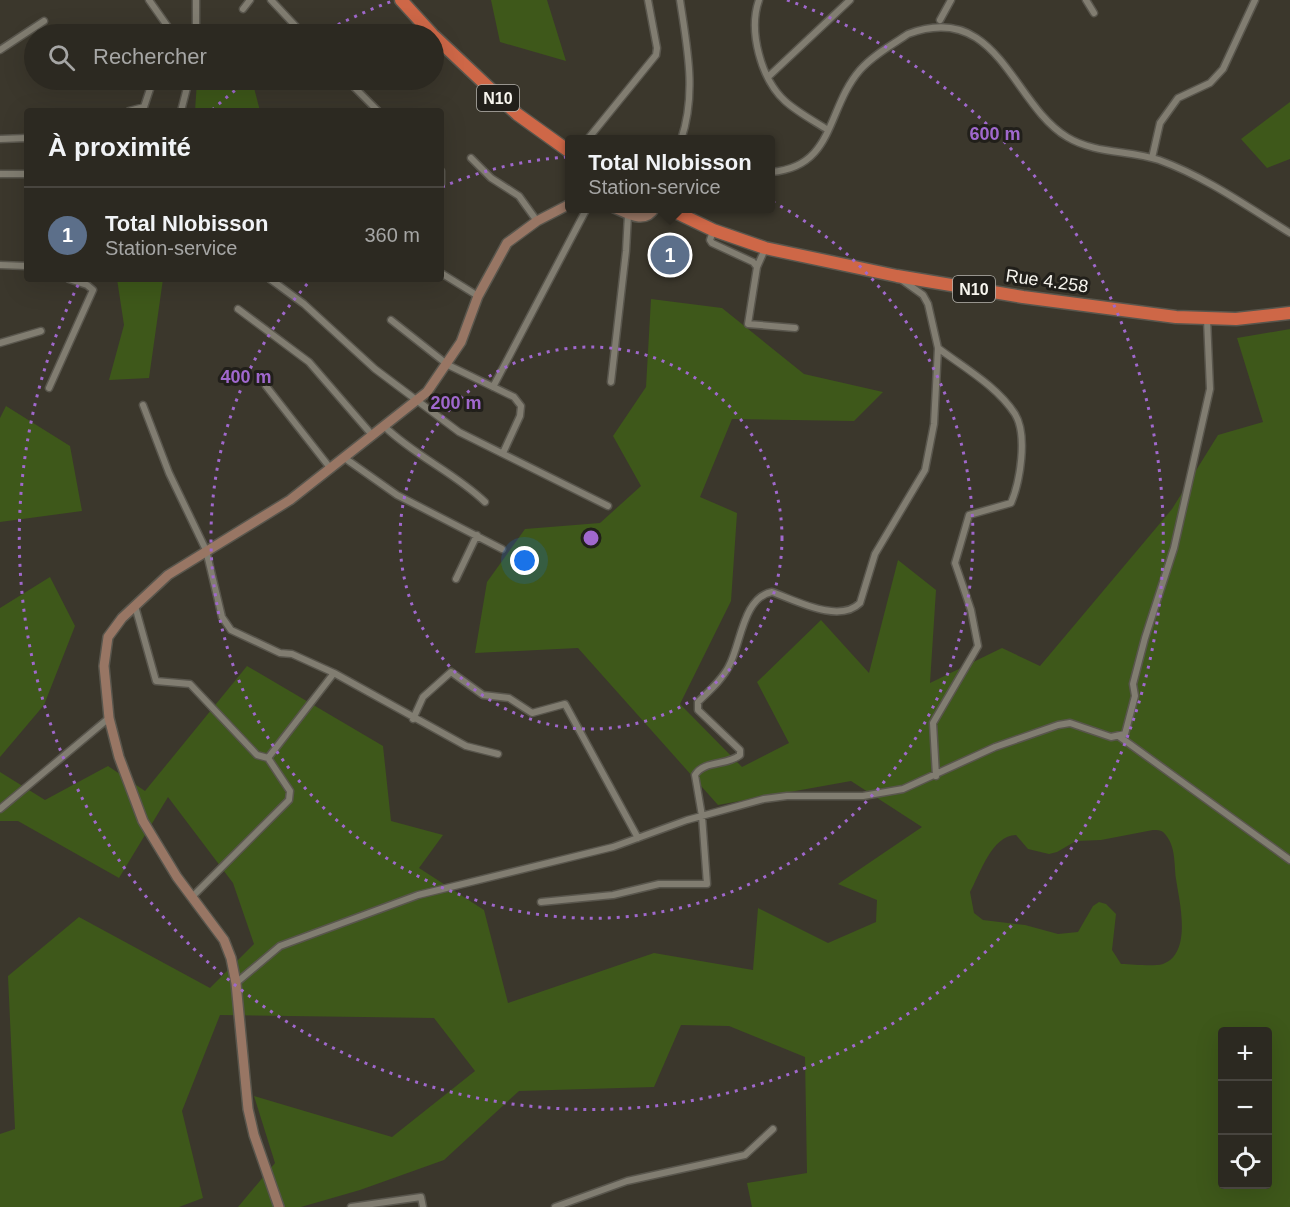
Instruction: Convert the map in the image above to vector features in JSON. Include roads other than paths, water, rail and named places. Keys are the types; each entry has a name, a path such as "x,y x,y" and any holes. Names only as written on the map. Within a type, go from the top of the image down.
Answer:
{"highway":[{"name":"N10","path":"401,0 423,24"},
{"name":"N10","path":"444,45 509,107 565,148"},
{"name":"Rue 4.258","path":"677,213 713,230 765,248 897,276 1023,297 1207,320 1290,313"}],"street":[{"path":"149,0 166,24"},
{"path":"196,0 196,24"},
{"path":"243,9 250,0"},
{"path":"272,0 294,24"},
{"path":"591,135 656,55 657,48 648,0"},
{"path":"680,0 690,66 690,95 682,135"},
{"path":"759,0 755,19 757,42 768,77 786,102 828,130"},
{"path":"768,77 850,0"},
{"path":"940,20 951,0"},
{"path":"1086,0 1094,13"},
{"path":"1152,158 1160,123 1178,98 1210,83 1223,69 1255,0"},
{"path":"775,171 793,169 807,162 828,130 852,81 864,65 921,25 949,20"},
{"path":"39,24 44,21"},
{"path":"0,50 24,34"},
{"path":"1000,46 1044,119 1052,126 1083,145 1152,158 1188,172 1290,233"},
{"path":"140,108 144,107 150,90"},
{"path":"182,108 186,90"},
{"path":"357,90 375,108"},
{"path":"0,139 24,138"},
{"path":"471,158 491,178 519,196 537,221"},
{"path":"0,174 24,174"},
{"path":"279,1207 254,1135 248,1109 236,983 224,940 192,897 143,821 119,757 109,718 104,651 108,637 134,605 168,575 206,550 271,513 346,459 417,401 448,365 466,331 478,296 507,243 537,221 565,207"},
{"path":"494,387 584,213"},
{"path":"624,213 645,217 649,213"},
{"path":"611,382 628,215"},
{"path":"713,230 710,240 712,243 753,262 757,267"},
{"path":"765,248 757,267 748,324 795,328"},
{"path":"0,265 24,266"},
{"path":"444,275 478,296"},
{"path":"541,902 613,895 659,884 707,884 702,816 694,781 695,776 698,770 707,766 733,760 740,755 740,750 698,710 698,702 716,684 729,666 748,614 757,598 765,593 772,592 816,607 839,611 854,608 860,603 875,554 925,470 934,424 938,348 928,304 923,295 897,276"},
{"path":"49,388 93,290 78,282"},
{"path":"274,282 304,304 375,369 459,432 608,506"},
{"path":"238,309 309,362 373,436"},
{"path":"392,320 448,365 514,397 521,406 520,416 503,453"},
{"path":"236,983 280,946 418,895 582,855 702,816 787,796 845,797 894,791 936,776 995,747 1058,725 1070,723 1111,737 1125,734 1134,696 1133,684 1174,548 1210,389 1207,320"},
{"path":"0,343 41,331"},
{"path":"936,776 933,723 977,652 978,646 976,629 955,560 969,515 1011,504 1019,486 1022,454 1015,414 997,393 938,348"},
{"path":"266,386 332,469"},
{"path":"143,405 169,473 206,550 222,617 227,627 280,653 292,654 334,673 413,719 466,746 498,754"},
{"path":"385,427 401,442 467,484 485,502"},
{"path":"346,459 397,495 502,549"},
{"path":"456,579 477,535"},
{"path":"134,605 156,681 190,684 257,755 268,758 290,791 289,800 192,897"},
{"path":"413,719 423,697 451,672 483,695 509,698 532,713 565,704 638,838"},
{"path":"268,758 334,673"},
{"path":"0,810 109,718"},
{"path":"1119,737 1290,860"},
{"path":"555,1207 627,1181 745,1155 773,1129"},
{"path":"351,1207 421,1197 423,1207"}],"place":[{"name":"Total Nlobisson","path":"670,255"}]}
